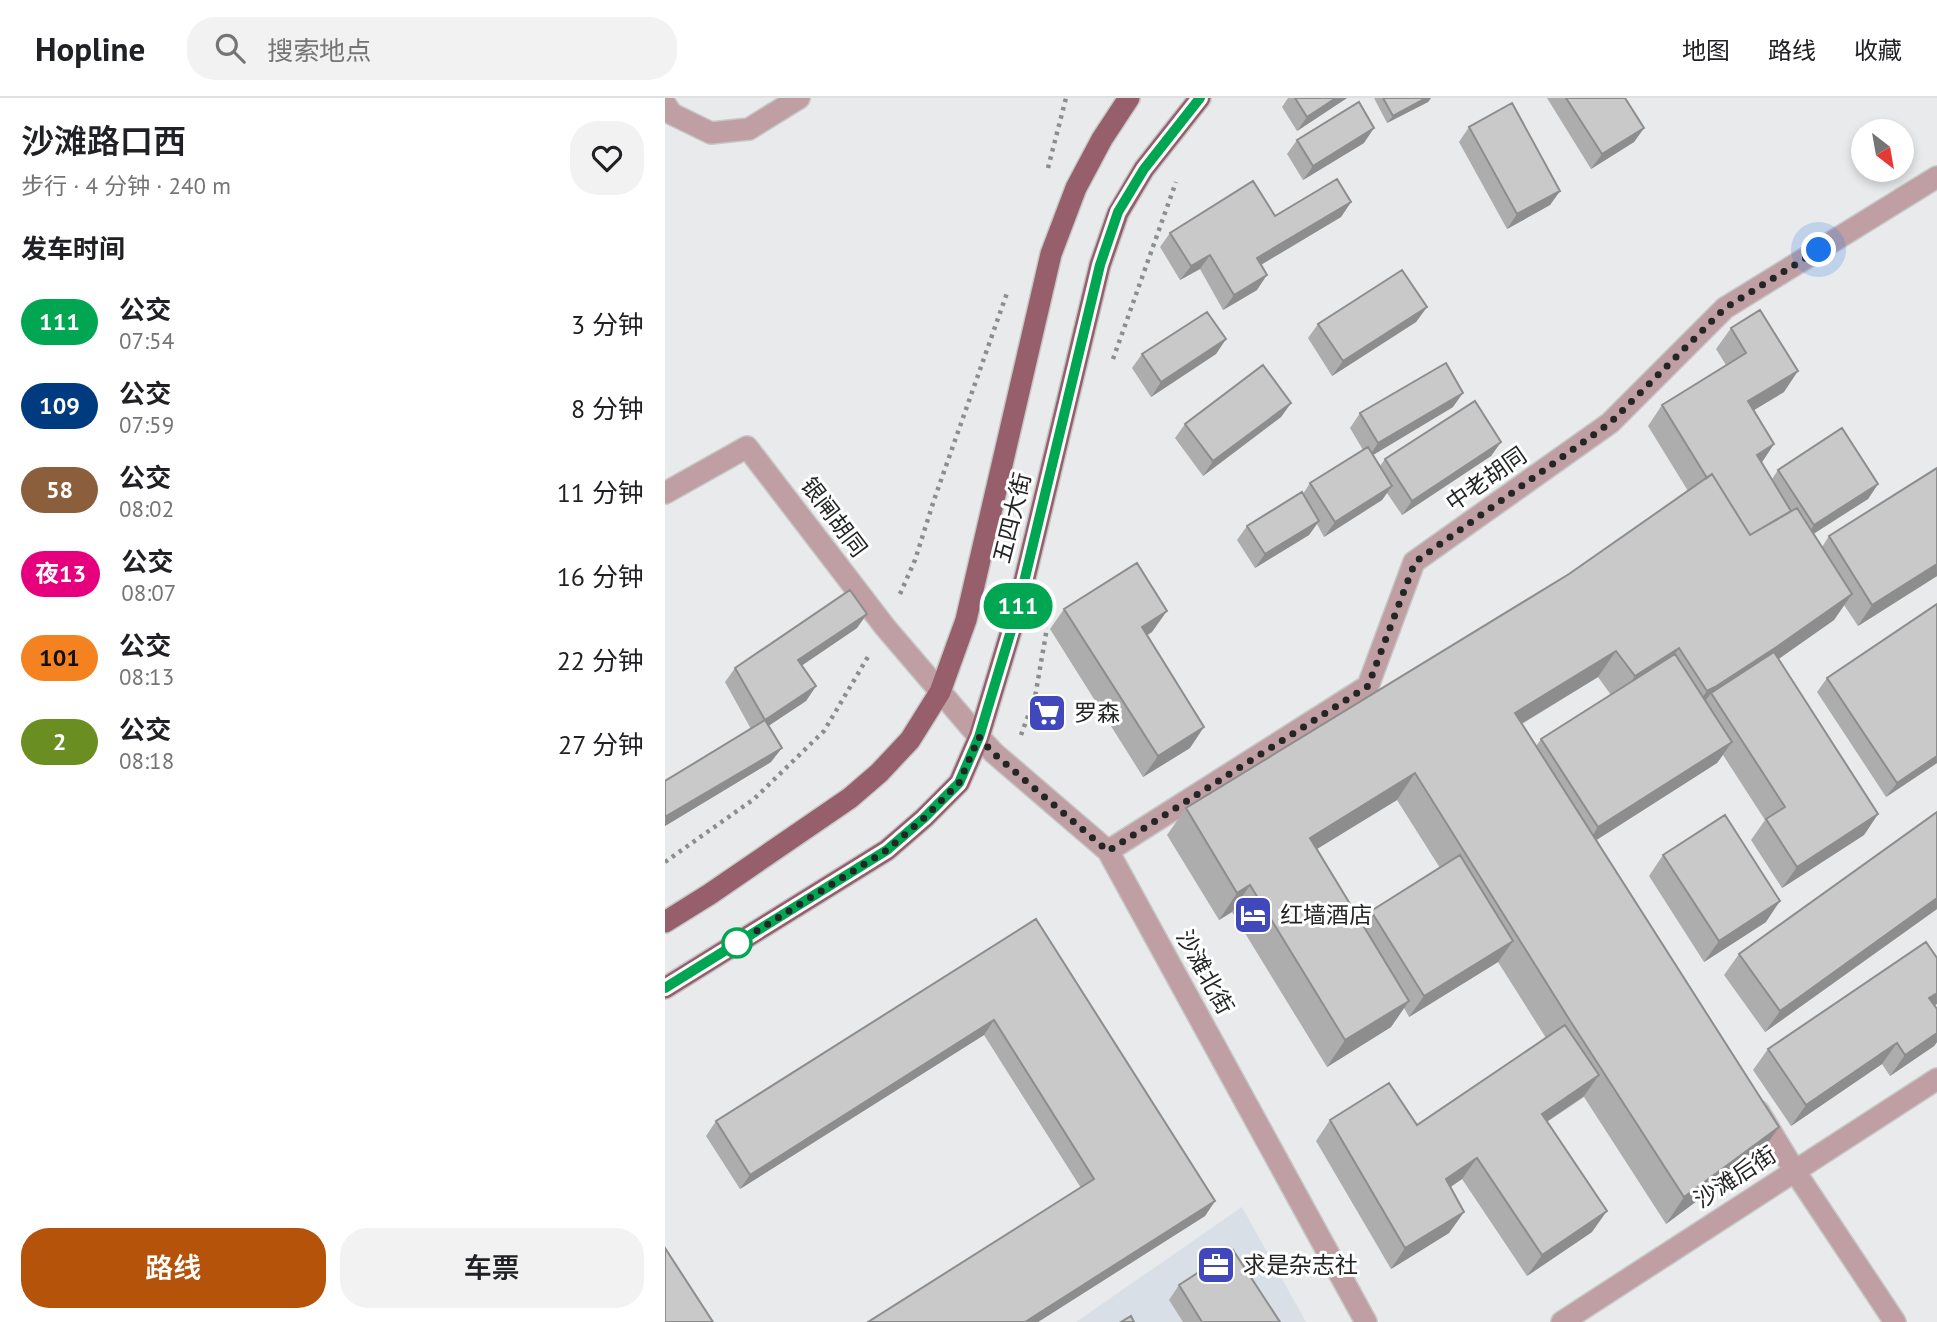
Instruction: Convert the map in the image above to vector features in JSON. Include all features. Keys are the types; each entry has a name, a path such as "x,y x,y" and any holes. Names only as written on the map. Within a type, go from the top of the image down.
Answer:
{"main road":[{"name":"五四大街","path":"665,922 850,798 879,773 910,740 940,692 967,620 1051,254 1076,188 1102,139 1129,98"},
{"name":"五四大街","path":"665,988 887,850 959,783 979,737 1017,611 1100,265 1118,212 1144,169 1200,98"}],"street":[{"path":"665,104 672,114 712,133 749,129 799,98"},
{"name":"中老胡同","path":"1108,851 1368,686 1415,562 1610,423 1725,308 1937,177"},
{"name":"银闸胡同","path":"665,493 747,447 885,627 940,692"},
{"name":"沙滩北街","path":"940,692 993,753 1108,851 1366,1322"},
{"name":"沙滩后街","path":"1562,1322 1937,1079"},
{"path":"1751,1100 1895,1322"}],"path":[{"path":"1048,170 1066,98"},
{"path":"665,862 754,799 824,731 885,627 915,560 1010,283"}],"shaded area":[{"name":"求是杂志社","path":"1242,1207 1306,1322 1076,1322"}],"building":[{"path":"1295,98 1336,98 1307,117"},
{"path":"1383,98 1426,98 1393,116"},
{"path":"1566,98 1625,98 1644,128 1602,154"},
{"path":"1359,102 1374,128 1313,166 1297,140"},
{"path":"1512,103 1560,191 1517,214 1469,127"},
{"path":"1337,179 1351,202 1257,258 1267,275 1234,295 1210,255 1191,266 1170,233 1253,181 1275,216"},
{"path":"1402,270 1427,307 1343,361 1318,324"},
{"path":"1760,310 1798,371 1748,401 1774,444 1757,455 1791,511 1750,535 1712,474 1707,478 1662,405 1746,353 1731,328"},
{"path":"1207,312 1226,339 1161,382 1142,354"},
{"path":"1446,363 1463,393 1378,443 1360,413"},
{"path":"1263,365 1291,403 1213,461 1185,424"},
{"path":"1475,401 1501,442 1412,501 1385,459"},
{"path":"1842,428 1878,484 1814,525 1778,470"},
{"path":"1368,447 1392,486 1335,522 1310,483"},
{"path":"1937,468 1937,564 1872,605 1829,536"},
{"path":"1712,474 1750,535 1797,508 1852,594 1707,691 1679,648 1635,676 1616,651 1515,713 1779,1127 1684,1197 1415,773 1310,838 1409,1001 1345,1040 1250,885 1237,893 1186,808 1569,574"},
{"path":"1302,492 1319,521 1265,554 1247,526"},
{"path":"1137,563 1167,611 1142,627 1204,727 1158,756 1064,609"},
{"path":"850,590 867,614 798,660 816,686 765,720 735,668"},
{"path":"1937,604 1937,756 1897,783 1827,678"},
{"path":"1774,652 1878,814 1797,867 1766,819 1785,807 1711,693"},
{"path":"1675,654 1732,742 1598,827 1541,739"},
{"path":"765,720 782,748 665,817 665,781"},
{"path":"1937,812 1937,898 1780,1011 1739,954"},
{"path":"1725,815 1780,901 1719,941 1663,855"},
{"path":"1460,855 1513,941 1424,996 1371,911"},
{"path":"1036,919 1215,1201 1025,1322 868,1322 1094,1179 994,1020 750,1175 716,1121"},
{"path":"1926,942 1937,958 1937,993 1929,998 1937,1009 1937,1033 1905,1055 1897,1043 1806,1105 1768,1049"},
{"path":"1565,1025 1599,1075 1542,1114 1607,1211 1542,1255 1477,1158 1446,1179 1464,1212 1405,1248 1330,1120 1389,1083 1417,1125"},
{"path":"665,1248 713,1322 665,1322"},
{"path":"1233,1250 1280,1322 1202,1322 1179,1285"},
{"path":"1131,1316 1134,1322 1121,1322"}],"bus line":[{"name":"111","path":"665,988 887,850 959,783 979,737 1017,611 1100,265 1118,212 1144,169 1200,98"}],"place":[{"name":"罗森","path":"1047,713"},
{"name":"红墙酒店","path":"1253,915"},
{"name":"求是杂志社","path":"1216,1265"}],"route":[{"path":"737,943 731,947 887,850 959,783 979,737 993,753 1108,851 1368,686 1415,562 1610,423 1725,308 1819,250"}]}
